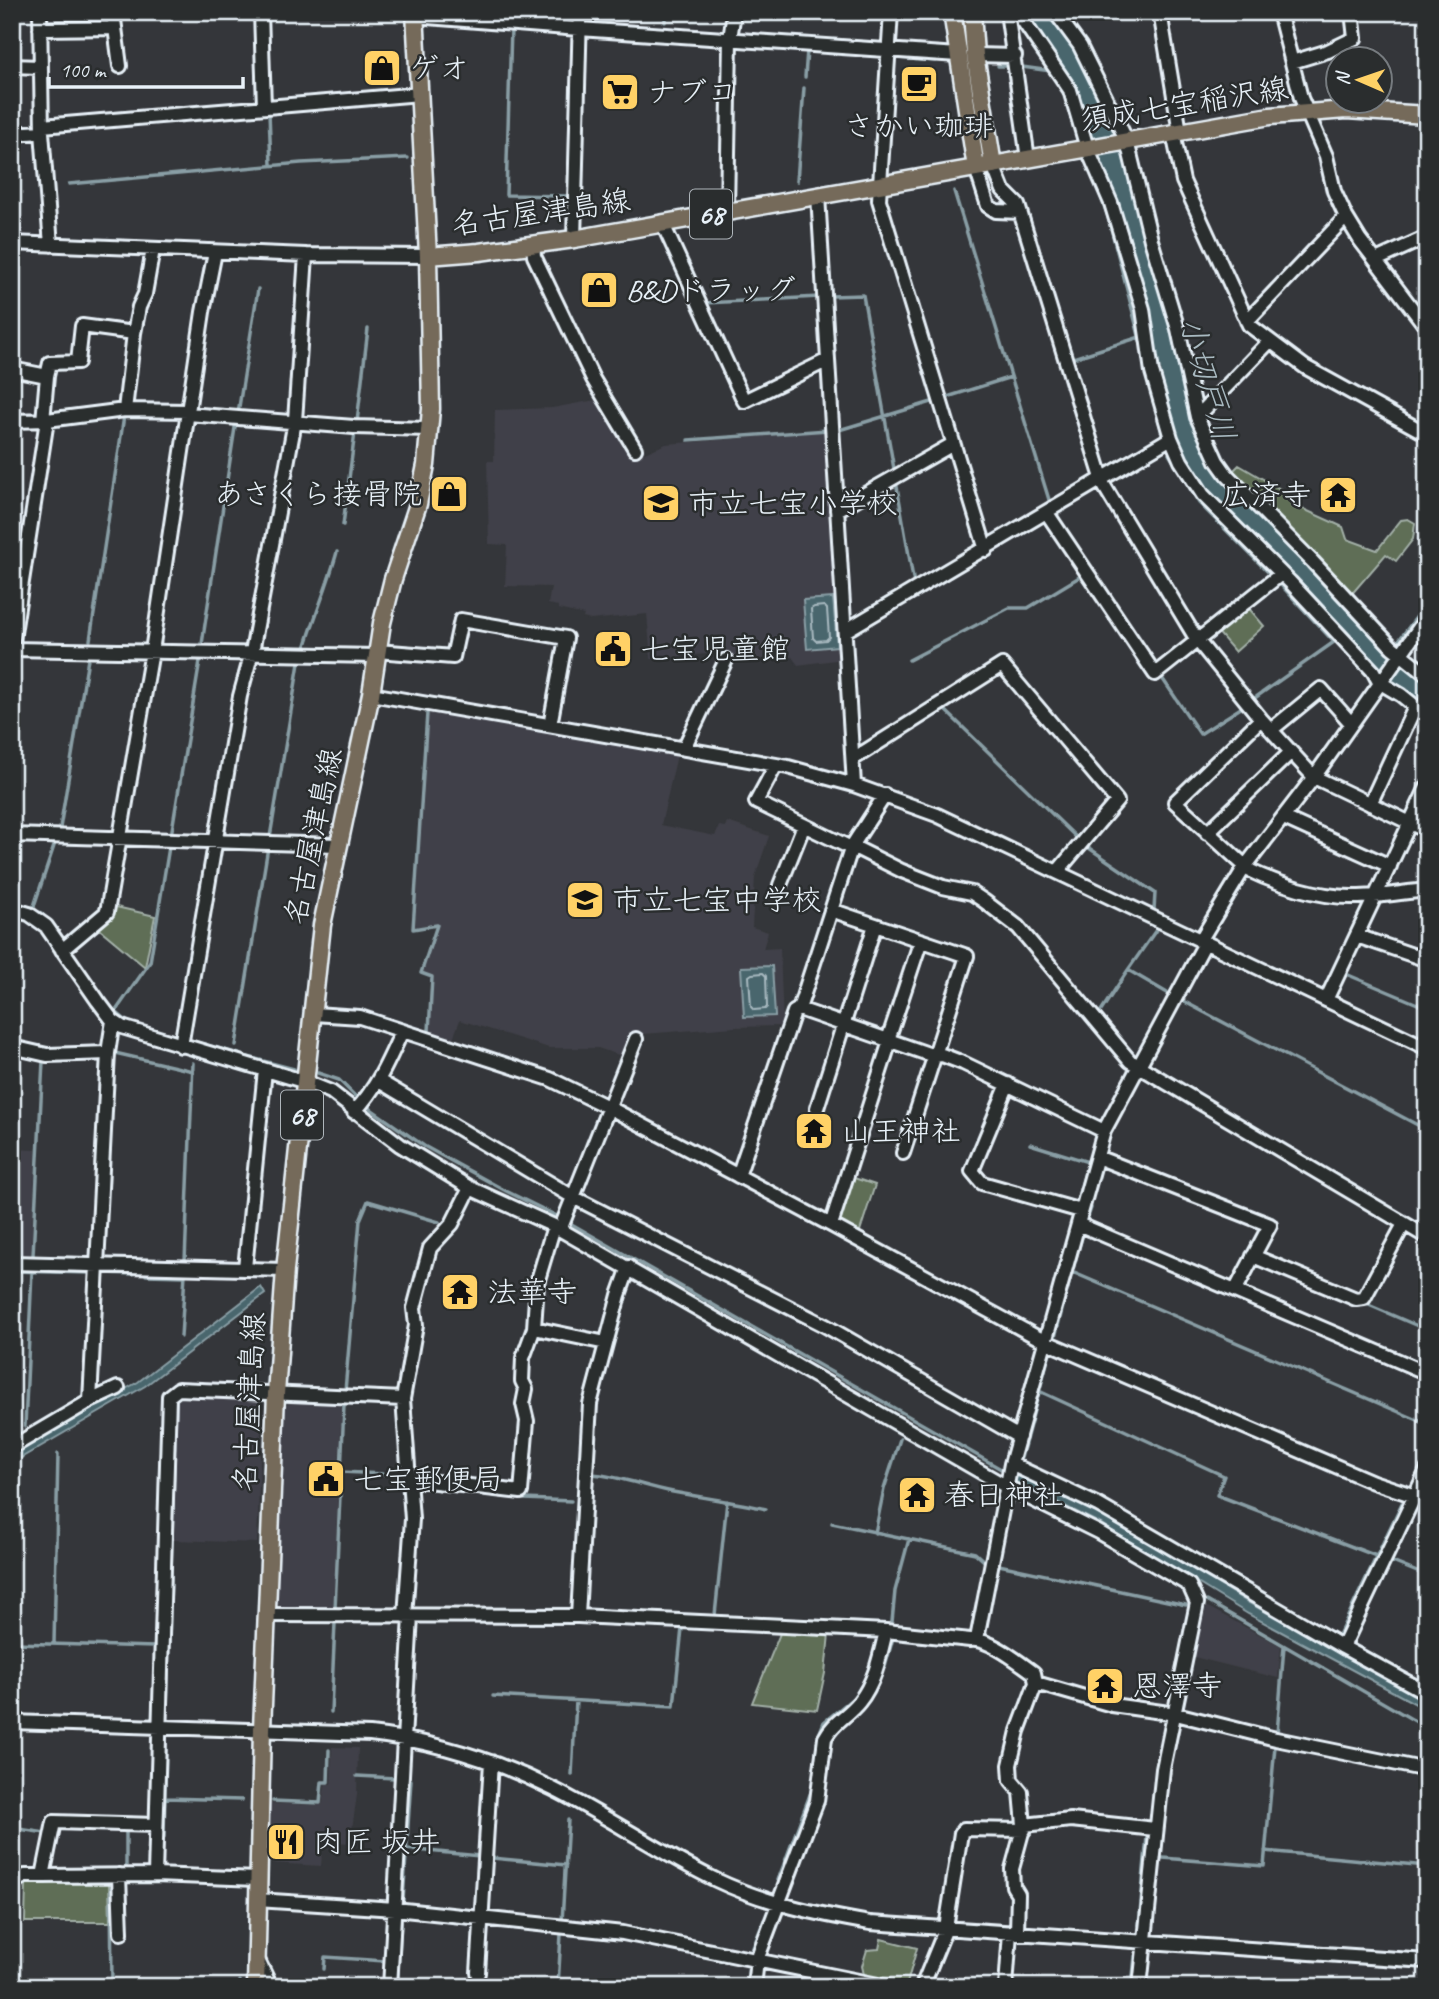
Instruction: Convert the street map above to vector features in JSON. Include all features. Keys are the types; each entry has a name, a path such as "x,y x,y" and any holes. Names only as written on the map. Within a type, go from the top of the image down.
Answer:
{"main road":[{"path":"952,12 976,168"},
{"path":"972,12 975,55 993,165"},
{"path":"415,14 428,256"},
{"name":"須成七宝稲沢線","path":"993,165 1307,112 1346,110 1427,115"},
{"name":"名古屋津島線","path":"256,1987 266,1615 276,1394 285,1270 322,925 371,694 376,653 393,579 418,504 426,464 431,409 428,256 574,239 993,165"}],"street":[{"path":"40,12 39,67 51,245"},
{"path":"113,12 120,66"},
{"path":"261,12 264,107"},
{"path":"574,239 580,12"},
{"path":"727,211 730,39 734,12"},
{"path":"891,12 879,201 985,550"},
{"path":"1007,12 1028,159"},
{"path":"1017,12 1070,90 1111,203 1143,309 1152,372 1171,438 1189,477 1380,681 1427,716"},
{"path":"1055,12 1080,46 1124,141 1178,329 1197,417 1208,444 1227,475 1398,656 1427,674"},
{"path":"1160,12 1184,181 1249,325 1305,367 1427,434"},
{"path":"1279,12 1307,112 1326,156 1334,191 1346,217 1427,327"},
{"path":"1292,62 1328,51 1354,38 1352,12"},
{"path":"415,14 579,29 958,55"},
{"path":"40,29 115,28"},
{"path":"975,55 1015,57"},
{"path":"12,66 39,67"},
{"path":"12,134 264,107 420,94"},
{"path":"993,165 1003,190 1018,205 1101,479 1197,640 1261,719 1314,777 1427,831"},
{"path":"976,168 988,206 996,211 1020,212"},
{"path":"818,195 854,785"},
{"path":"1247,321 1346,217"},
{"path":"662,222 744,401 828,360"},
{"path":"1376,260 1427,237"},
{"path":"12,243 306,255 428,256"},
{"path":"533,245 534,256 593,379 635,449"},
{"path":"125,411 134,333 153,249"},
{"path":"65,947 107,912 152,651 203,312 215,252"},
{"path":"182,1041 240,696 252,652 295,421 306,255"},
{"path":"134,333 82,326 78,362 50,363 45,421 12,647 376,653 453,657 461,620 566,638 550,725"},
{"path":"1197,417 1270,341"},
{"path":"12,369 47,376"},
{"path":"12,421 45,421 125,411 188,412 354,427 429,429"},
{"path":"845,631 1171,438"},
{"path":"837,510 953,444"},
{"path":"1047,513 1155,674 1281,574"},
{"path":"977,1639 1009,1475 1104,1131 1245,867 1314,777 1427,617"},
{"path":"684,748 726,660"},
{"path":"853,759 1002,665 1117,801 1057,872"},
{"path":"1271,730 1321,689 1351,723"},
{"path":"371,694 776,765 885,795 937,815 1427,1048"},
{"path":"1370,804 1415,707"},
{"path":"1261,719 1175,802 1245,867 1311,892 1356,897 1427,890"},
{"path":"1208,833 1291,752"},
{"path":"776,765 756,802 902,871 943,887 972,893 1018,927 1130,1061 1427,1237"},
{"path":"1326,1000 1427,786"},
{"path":"738,1176 794,1012 799,1009 851,847 885,795"},
{"path":"1284,818 1390,866"},
{"path":"780,885 804,825"},
{"path":"12,835 338,845"},
{"path":"12,909 29,914 46,926 65,947 113,1021 129,1030 182,1041 306,1082 360,1106 400,1145 470,1188 561,1224 629,1267 1009,1475 1098,1532 1189,1585 1197,1603 1163,1769 1140,1987"},
{"path":"831,910 967,956 904,1153"},
{"path":"817,1108 876,925"},
{"path":"1357,936 1427,960"},
{"path":"831,1225 921,940"},
{"path":"799,1009 934,1056 942,1055 963,1063 1104,1131"},
{"path":"314,1014 360,1017 530,1071 610,1108 1044,1341 1373,1482 1421,1498"},
{"path":"90,1401 108,1054 113,1021"},
{"path":"360,1106 379,1081 402,1031"},
{"path":"410,1479 521,1492 527,1421 523,1404 526,1389 522,1381 523,1358 534,1328 537,1283 636,1039"},
{"path":"12,1047 47,1055 108,1054"},
{"path":"245,1268 265,1070"},
{"path":"379,1081 573,1197 824,1325 1019,1437"},
{"path":"1008,1084 972,1171 982,1183 1079,1218 1234,1291 1427,1373"},
{"path":"1097,1157 1270,1225 1234,1291"},
{"path":"390,1987 405,1738 412,1519 403,1399 416,1325 414,1308 430,1248 452,1224 470,1188"},
{"path":"1253,1256 1356,1299 1364,1298 1404,1224"},
{"path":"12,1263 285,1270"},
{"path":"578,1616 590,1404 629,1267"},
{"path":"534,1328 606,1343"},
{"path":"12,1447 90,1401 118,1388"},
{"path":"155,1875 169,1396 178,1389 403,1399"},
{"path":"1343,1647 1421,1498 1427,1470"},
{"path":"1009,1475 1098,1505 1427,1693"},
{"path":"266,1615 578,1616 886,1631 977,1639 1008,1654 1034,1673 1036,1683 1018,1731 1010,1765 1009,1776 1021,1792 1024,1828 1012,1869 1013,1886 1018,1894 1006,1987"},
{"path":"754,1987 757,1960 817,1801 825,1738 830,1728 858,1704 869,1687 886,1631"},
{"path":"1036,1683 1112,1705 1175,1714 1276,1739 1427,1770"},
{"path":"12,1722 370,1734 445,1747 491,1762 551,1788 663,1853 719,1881 779,1903 823,1915 870,1923 1427,1961"},
{"path":"478,1973 491,1762"},
{"path":"922,1987 946,1928 961,1833 964,1829 1024,1828 1071,1821 1155,1829"},
{"path":"43,1876 54,1822 156,1825"},
{"path":"119,1875 121,1933"},
{"path":"12,1883 25,1877 43,1876 155,1875 258,1879"},
{"path":"257,1900 394,1909 623,1933 757,1960 849,1983 888,1987"},
{"path":"256,1956 268,1981 268,1987"}],"shaded area":[{"name":"市立七宝小学校","path":"601,399 635,457 666,444 828,431 843,659 798,665 792,657 731,661 717,653 651,659 647,614 591,620 583,618 584,615 548,604 551,587 505,586 507,545 489,544 487,461 494,461 495,410 552,408"},
{"name":"市立七宝中学校","path":"428,712 677,755 661,825 715,836 719,826 725,827 727,822 769,836 755,877 752,927 768,932 763,949 780,948 783,1026 630,1035 625,1057 598,1048 549,1048 460,1020 452,1041 430,1034 433,976 422,973 438,924 415,927"},
{"path":"12,1149 36,1150 31,1258 12,1258"},
{"path":"182,1396 257,1399 262,1403 257,1543 174,1540 177,1400"},
{"path":"291,1401 342,1403 333,1611 287,1611 277,1604 285,1406"},
{"path":"1206,1606 1281,1646 1278,1678 1194,1657"},
{"path":"332,1747 358,1748 357,1795 350,1843 323,1841 321,1866 270,1863 269,1803 322,1805 325,1784 331,1784"}],"green space":[{"path":"1239,465 1299,500 1301,508 1343,527 1347,539 1377,550 1401,520 1408,519 1415,523 1413,539 1396,561 1386,554 1350,596 1230,474"},
{"path":"1247,606 1264,626 1235,652 1216,630"},
{"path":"112,906 155,916 145,967 96,926"},
{"path":"848,1176 875,1185 859,1234 835,1221"},
{"path":"781,1631 829,1634 825,1673 817,1710 752,1703"},
{"path":"109,1881 110,1922 25,1922 26,1882"},
{"path":"881,1939 917,1948 906,1987 865,1979 862,1966 867,1950 879,1949"}],"water":[{"path":"833,598 837,646 807,649 803,600"},
{"path":"772,966 775,1016 744,1017 741,967"},
{"path":"261,1287 265,1294 145,1386 12,1463 12,1453 138,1382"},
{"path":"1014,1472 1107,1517 1249,1603 1427,1700 1427,1710 1248,1614 1101,1524 1012,1480"}],"waterway":[{"path":"500,12 512,17"},
{"path":"665,12 665,22"},
{"name":"小切戸川","path":"1035,12 1072,61 1100,123 1155,298 1191,442 1200,465 1218,490 1371,649 1395,672 1427,696"},
{"path":"511,28 506,195 570,196"},
{"path":"805,77 807,50"},
{"path":"851,54 878,56"},
{"path":"898,58 935,61"},
{"path":"1062,64 1072,61"},
{"path":"998,66 1010,66"},
{"path":"1022,67 1051,71"},
{"path":"797,181 804,88"},
{"path":"269,112 271,165"},
{"path":"69,184 301,163 408,158"},
{"path":"1096,183 1108,217 1142,347"},
{"path":"954,191 1050,503"},
{"path":"238,413 258,289"},
{"path":"831,296 863,295 894,469"},
{"path":"705,303 819,297"},
{"path":"357,422 368,329"},
{"path":"1155,335 1163,332"},
{"path":"1070,359 1140,337"},
{"path":"944,398 1011,377"},
{"path":"1152,392 1162,433"},
{"path":"839,430 935,401"},
{"path":"90,640 124,416 121,416"},
{"path":"202,644 236,421"},
{"path":"16,427 30,427"},
{"path":"688,440 828,430"},
{"path":"343,525 355,432"},
{"path":"1169,454 1199,503 1271,575"},
{"path":"896,481 914,584"},
{"path":"306,645 337,552"},
{"path":"909,660 1009,608 1028,608 1081,576"},
{"path":"1252,700 1334,642 1280,584"},
{"path":"1396,644 1427,603"},
{"name":"小切戸川","path":"1345,630 1349,626"},
{"path":"60,828 88,659"},
{"path":"172,830 200,661"},
{"path":"270,837 299,663"},
{"path":"1160,675 1200,734 1244,706"},
{"path":"943,708 1078,839"},
{"path":"427,713 413,929 437,925 421,973 432,977 429,1031"},
{"path":"33,909 55,843"},
{"path":"1086,846 1155,893 1154,910"},
{"path":"115,1012 150,962 169,847"},
{"path":"236,1045 268,847"},
{"path":"12,902 41,913 47,920"},
{"path":"1156,930 1128,970 1169,994"},
{"path":"69,948 110,1007 129,1023"},
{"path":"1099,1014 1128,970"},
{"path":"1346,974 1427,1008"},
{"path":"1181,1000 1427,1130"},
{"path":"160,1032 239,1054"},
{"path":"115,1053 193,1071"},
{"path":"248,1057 294,1069"},
{"path":"33,1255 43,1061"},
{"path":"185,1261 193,1063"},
{"path":"318,1073 339,1080 359,1100"},
{"path":"365,1105 424,1146 561,1218"},
{"path":"1030,1144 1088,1162 1077,1201"},
{"path":"345,1391 360,1220 368,1201 439,1222"},
{"path":"1087,1220 1091,1208"},
{"path":"568,1222 1008,1473"},
{"path":"1082,1237 1072,1272 1427,1424"},
{"path":"12,1271 89,1273"},
{"path":"25,1426 32,1271"},
{"path":"1054,1341 1072,1272"},
{"path":"104,1273 133,1274"},
{"path":"181,1337 185,1274"},
{"path":"146,1275 185,1276"},
{"path":"1364,1303 1427,1330"},
{"path":"1021,1458 1050,1352"},
{"path":"1039,1391 1224,1476 1217,1495 1379,1557"},
{"path":"167,1708 176,1401"},
{"path":"335,1609 344,1405"},
{"path":"875,1533 884,1489 900,1439"},
{"path":"54,1644 58,1454"},
{"path":"1411,1488 1427,1455"},
{"path":"341,1472 404,1475"},
{"path":"592,1474 766,1509"},
{"path":"484,1481 511,1484"},
{"path":"526,1492 525,1499 571,1501"},
{"path":"715,1615 727,1501"},
{"path":"1339,1635 1402,1503"},
{"path":"832,1523 975,1553 984,1561"},
{"path":"892,1622 895,1591 909,1539"},
{"path":"1390,1561 1427,1576"},
{"path":"999,1565 1186,1605"},
{"path":"1207,1601 1427,1728"},
{"path":"331,1712 335,1623"},
{"path":"493,1696 674,1706 682,1628"},
{"path":"882,1667 885,1667 893,1638"},
{"path":"14,1643 155,1647"},
{"path":"1277,1734 1284,1646"},
{"path":"778,1880 812,1789 818,1737 824,1722 859,1693 873,1665"},
{"path":"572,1775 576,1701"},
{"path":"164,1837 166,1744"},
{"path":"1163,1858 1264,1866 1275,1746"},
{"path":"273,1801 320,1803 322,1782 328,1782 329,1750"},
{"path":"357,1776 395,1778"},
{"path":"403,1901 411,1780 407,1780"},
{"path":"165,1798 242,1800"},
{"path":"12,1828 46,1833 48,1819 53,1818"},
{"path":"562,1922 568,1820"},
{"path":"126,1828 126,1868"},
{"path":"1139,1925 1147,1836"},
{"path":"406,1849 480,1856"},
{"path":"1265,1851 1427,1866"},
{"path":"492,1858 566,1865"},
{"path":"111,1888 112,1987"},
{"path":"751,1953 764,1920"},
{"path":"397,1987 401,1921"},
{"path":"558,1987 561,1934"},
{"path":"1132,1987 1135,1956"},
{"path":"324,1969 325,1957 385,1961"},
{"path":"747,1987 749,1965"},
{"path":"240,1981 240,1987"}],"place":[{"name":"ゲオ","path":"382,68"},
{"name":"さかい珈琲","path":"919,84"},
{"name":"ナブコ","path":"620,92"},
{"name":"B&Dドラッグ","path":"599,290"},
{"name":"あさくら接骨院","path":"449,494"},
{"name":"広済寺","path":"1338,495"},
{"name":"市立七宝小学校","path":"661,503"},
{"name":"七宝児童館","path":"613,649"},
{"name":"市立七宝中学校","path":"585,900"},
{"name":"山王神社","path":"814,1131"},
{"name":"法華寺","path":"460,1292"},
{"name":"七宝郵便局","path":"326,1479"},
{"name":"春日神社","path":"917,1495"},
{"name":"恩澤寺","path":"1105,1686"},
{"name":"肉匠 坂井","path":"286,1842"}]}
